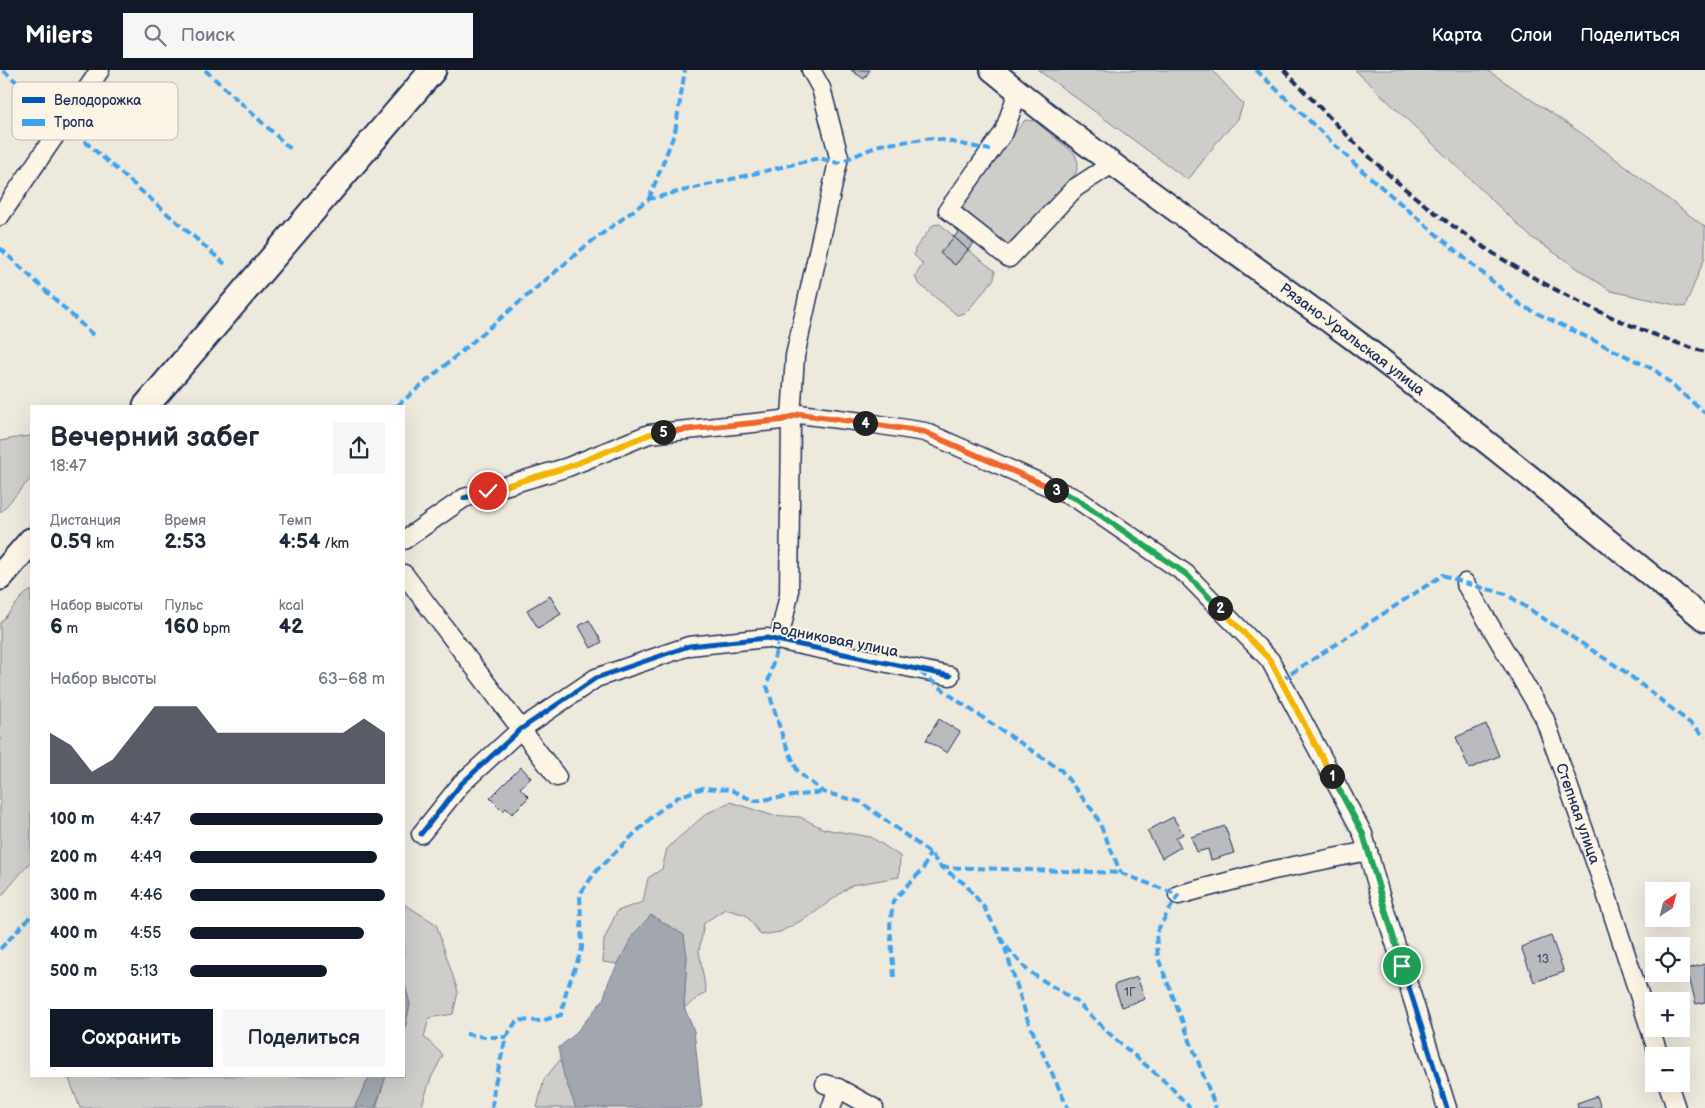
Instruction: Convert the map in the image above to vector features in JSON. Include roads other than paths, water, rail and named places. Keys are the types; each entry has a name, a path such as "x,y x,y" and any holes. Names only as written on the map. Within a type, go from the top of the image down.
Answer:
{"highway":[{"path":"147,405 433,70"},
{"path":"0,578 30,542"}],"main road":[{"name":"Рязано-Уральская улица","path":"992,70 1112,164 1349,336 1533,479 1705,620"}],"street":[{"path":"92,82 100,70"},
{"path":"778,639 789,595 791,417 796,356 839,157 821,88 810,70"},
{"path":"1018,91 1004,132 948,210 1009,258 1075,188 1112,164"},
{"path":"0,216 52,140"},
{"path":"405,539 464,498 568,467 650,434 782,420 800,414 924,432 1077,499 1186,574 1270,660 1363,834 1380,895 1447,1108"},
{"path":"405,575 558,777"},
{"name":"Степная улица","path":"1465,583 1544,717 1603,884 1656,1047"},
{"name":"Родниковая улица","path":"421,834 461,784 522,729 596,678 689,646 767,638 778,639 950,676"},
{"path":"1178,895 1269,871 1368,851"},
{"path":"831,1108 831,1086 874,1108"},
{"path":"1671,1092 1676,1108"}],"railway":[{"path":"1284,70 1387,173 1471,239 1585,305 1665,339 1705,352"}]}
